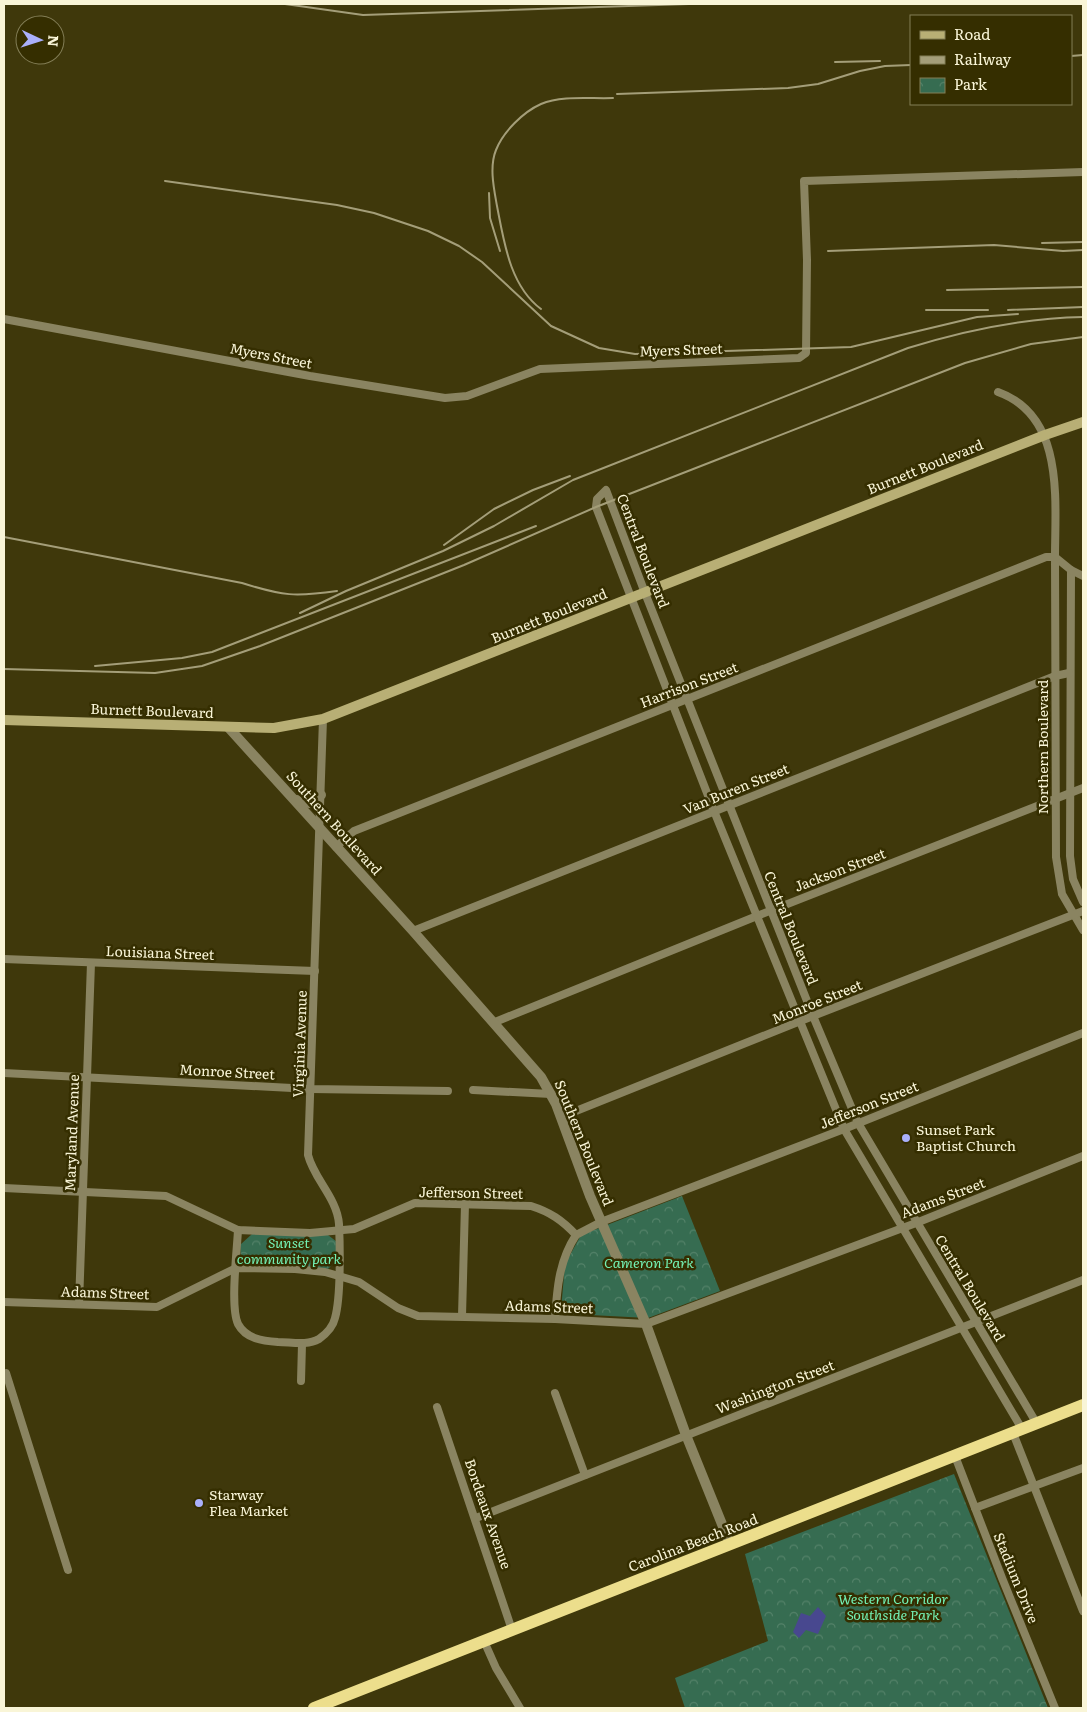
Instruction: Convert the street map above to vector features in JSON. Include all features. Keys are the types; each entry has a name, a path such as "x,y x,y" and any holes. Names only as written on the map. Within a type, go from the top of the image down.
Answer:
{"highway":[{"name":"Carolina Beach Road","path":"314,1708 1083,1405"}],"main road":[{"name":"Burnett Boulevard","path":"4,720 285,727 323,719 1045,434 1083,422"}],"street":[{"name":"Myers Street","path":"4,319 400,392 445,398 467,396 540,368 799,358 804,357 806,353 807,339 806,288 808,260 804,181 1083,172"},
{"path":"998,392 1019,403 1045,434"},
{"name":"Northern Boulevard","path":"1045,434 1055,483 1058,879 1062,894 1083,930"},
{"name":"Central Boulevard","path":"1037,1424 858,1123 771,911 606,490 597,499 596,508 714,811 844,1129 961,1327 1018,1431 1034,1486 1083,1611"},
{"path":"1055,557 1071,570 1083,576"},
{"name":"Harrison Street","path":"336,847 354,831 1046,558 1055,557"},
{"name":"Northern Boulevard","path":"1071,570 1069,673 1071,867 1076,888 1083,902"},
{"name":"Van Buren Street","path":"413,931 1056,676 1069,673"},
{"name":"Virginia Avenue","path":"238,1230 236,1311 238,1324 247,1335 262,1341 302,1344 318,1340 329,1330 335,1319 338,1275 338,1231 335,1209 311,1167 308,1155 323,719"},
{"name":"Southern Boulevard","path":"228,727 536,1068 551,1094 561,1117 601,1222 646,1324 686,1435 730,1544"},
{"name":"Jackson Street","path":"495,1022 757,916 1083,788"},
{"path":"295,800 310,803 321,795"},
{"name":"Monroe Street","path":"561,1117 1083,911"},
{"name":"Louisiana Street","path":"4,960 315,971"},
{"name":"Maryland Avenue","path":"79,1304 90,962"},
{"name":"Jefferson Street","path":"4,1188 166,1196 238,1230 310,1233 354,1230 415,1203 530,1206 546,1211 562,1221 576,1235 601,1222 844,1129 1083,1033"},
{"name":"Monroe Street","path":"4,1073 311,1089 448,1091"},
{"path":"473,1090 551,1094"},
{"name":"Adams Street","path":"4,1302 157,1307 236,1268 295,1269 338,1275 359,1282 398,1308 418,1316 555,1319 646,1324 916,1223 1083,1156"},
{"path":"462,1316 465,1204"},
{"path":"555,1319 561,1266 566,1250 576,1235"},
{"name":"Washington Street","path":"476,1518 1083,1280"},
{"path":"301,1381 302,1344"},
{"path":"6,1373 68,1570"},
{"path":"554,1393 585,1475"},
{"name":"Bordeaux Avenue","path":"437,1407 476,1518 512,1630"},
{"name":"Stadium Drive","path":"955,1456 1055,1708"},
{"path":"975,1508 1083,1468"},
{"path":"484,1641 496,1668 520,1708"}],"green space":[{"name":"Cameron Park","path":"682,1196 720,1291 648,1318 571,1314 561,1310 565,1264 581,1235"},
{"name":"Sunset community park","path":"252,1234 328,1235 337,1242 336,1261 328,1269 247,1267 241,1260 240,1245"},
{"name":"Western Corridor Southside Park","path":"954,1474 1048,1708 685,1708 675,1678 768,1641 745,1554"}],"shaded area":[{"path":"818,1607 826,1616 818,1634 806,1630 799,1638 793,1632 801,1613 810,1616"}],"railway":[{"path":"285,4 363,15 689,4"},
{"path":"1072,56 1083,55"},
{"path":"835,62 880,61"},
{"path":"617,94 788,88 818,84 860,71 885,66 910,65"},
{"path":"541,309 530,299 515,276 506,248 493,178 496,150 503,136 514,123 527,112 541,104 567,98 613,98"},
{"path":"165,181 337,205 374,213 428,231 459,246 482,262 551,326 599,348 635,354 851,347 977,317 1018,314"},
{"path":"489,193 490,218 500,251"},
{"path":"1042,243 1083,242"},
{"path":"828,251 994,245 1063,251 1083,250"},
{"path":"947,290 1083,287"},
{"path":"1008,310 1083,307"},
{"path":"926,310 988,310"},
{"path":"300,613 346,591 443,551 494,526 573,480 908,348 995,326 1038,320 1083,317"},
{"path":"4,669 155,673 202,666 260,646 464,565 596,507 965,363 1031,344 1083,337"},
{"path":"444,545 494,509 533,490 570,476"},
{"path":"95,666 182,658 212,652 536,526"},
{"path":"4,537 242,583 279,593 299,595 337,591"}],"place":[{"name":"Sunset Park Baptist Church","path":"906,1138"},
{"name":"Starway Flea Market","path":"199,1503"}]}
